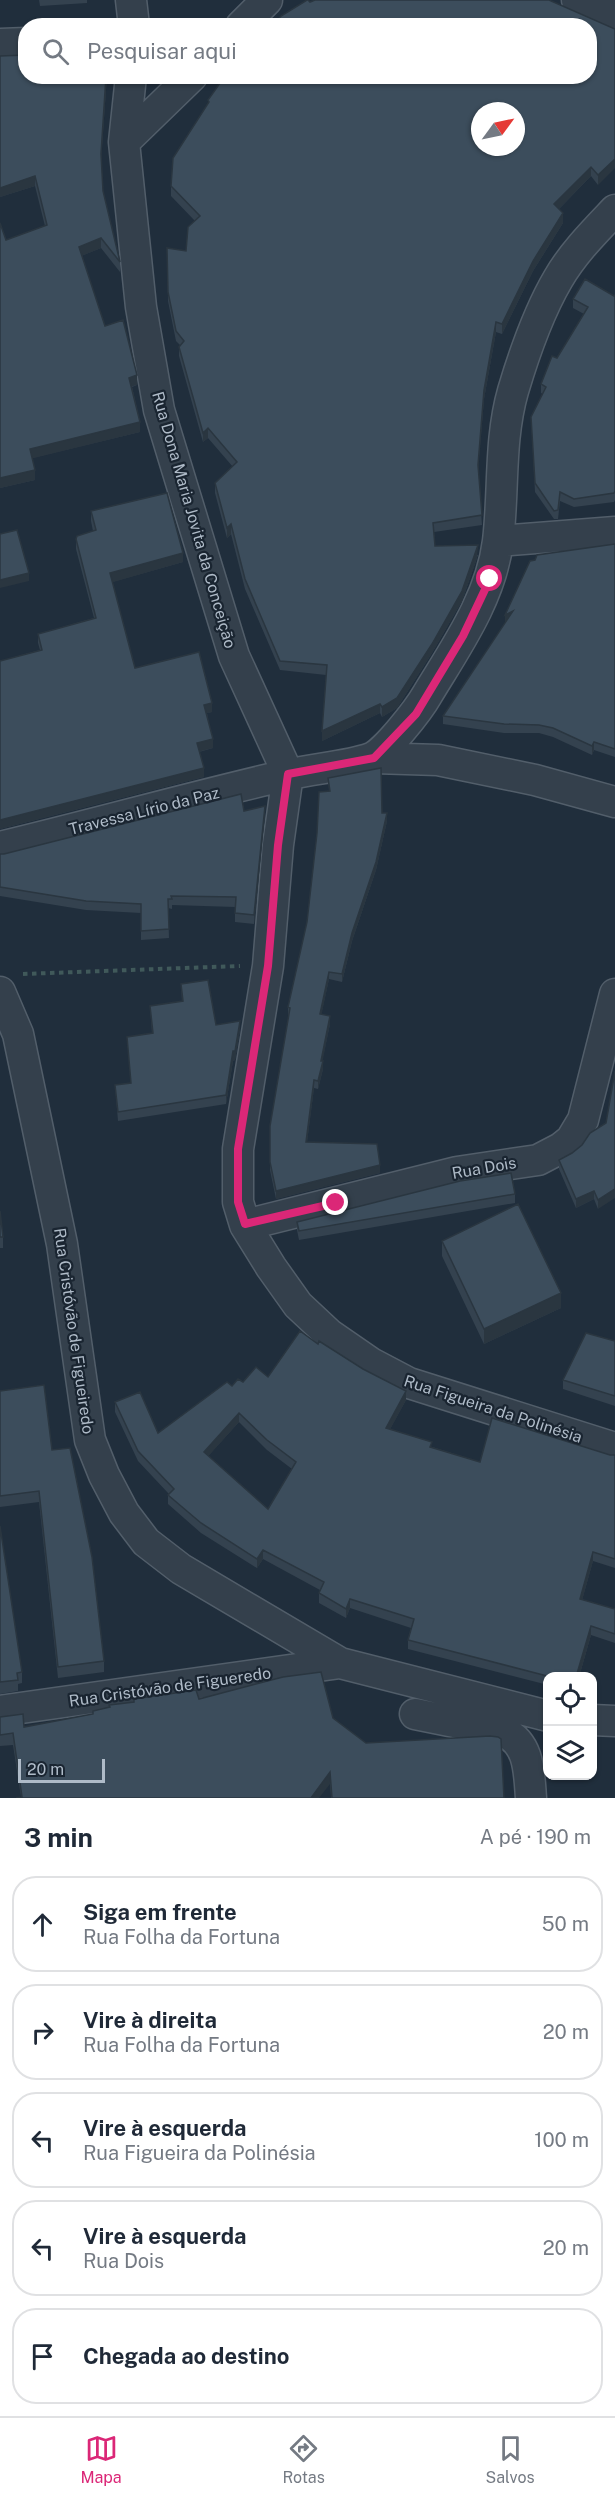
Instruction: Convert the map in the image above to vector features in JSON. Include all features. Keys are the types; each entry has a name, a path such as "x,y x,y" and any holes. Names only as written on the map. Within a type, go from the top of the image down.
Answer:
{"street":[{"path":"131,0 133,18"},
{"path":"246,18 267,0"},
{"path":"578,0 615,16"},
{"path":"0,44 18,43"},
{"name":"Rua Dona Maria Jovita da Conceição","path":"130,84 124,142 141,307 159,410 234,656 288,774"},
{"path":"124,142 184,84"},
{"path":"374,758 416,714 463,636 490,579 498,541 502,454 512,394 531,337 558,279 588,239 615,210"},
{"path":"498,541 615,532"},
{"path":"374,758 438,760 535,780 615,802"},
{"name":"Travessa Lírio da Paz","path":"0,847 145,808 194,799 288,774 374,758"},
{"name":"Rua Figueira da Polinésia","path":"288,774 278,845 268,966 238,1149 238,1202 245,1224 271,1268 298,1305 329,1334 370,1363 409,1383 615,1448"},
{"name":"Rua Cristóvão de Figueiredo","path":"10,983 18,1034 63,1244 90,1440 104,1475 124,1513 146,1542 181,1569 340,1663"},
{"name":"Rua Dois","path":"245,1224 457,1172 538,1160 561,1148 571,1140 583,1120 615,994"},
{"path":"340,1663 543,1715"},
{"name":"Rua Cristóvão de Figueredo","path":"0,1711 340,1663"},
{"path":"415,1714 504,1732 516,1738 527,1761 531,1798"},
{"path":"597,1720 615,1721"}],"path":[{"path":"10,983 52,972 268,966"}],"building":[{"path":"307,0 310,2 315,0 549,0 590,18 279,18"},
{"path":"597,21 615,29 615,159 598,175 591,167 554,204 563,213 533,261 502,324 496,322 484,390 478,465 482,515 433,523 435,546 478,545 462,591 432,644 397,698 382,707 380,704 322,731 327,665 280,661 245,579 231,524 227,528 215,483 237,462 208,428 203,433 179,347 184,341 176,331 168,292 167,248 186,251 188,227 200,216 171,186 173,158 209,102 208,100 219,84 597,84"},
{"path":"18,55 18,84 105,84 101,154 103,191 120,262 101,238 79,247 105,326 123,320 137,375 129,378 140,422 30,449 35,470 0,478 0,223 6,240 47,225 35,176 0,188 0,56"},
{"path":"585,279 615,295 615,491 574,499 560,492 558,510 554,511 535,483 531,417 546,387 541,384 552,356 557,358 588,307 573,299"},
{"path":"167,493 183,553 110,573 135,668 199,652 212,703 204,705 213,739 197,743 204,768 0,820 0,661 42,650 38,634 96,618 76,539 77,536 96,530 91,511"},
{"path":"17,530 29,573 0,580 0,534"},
{"path":"615,544 615,749 594,742 592,746 553,728 539,725 504,724 443,716 513,611 505,615 530,561 535,560 537,555"},
{"path":"381,768 382,813 387,813 376,862 352,933 342,974 329,972 320,1014 330,1016 318,1081 314,1080 306,1142 377,1144 380,1165 276,1191 270,1162 270,1126 290,1008 288,1007 307,922 319,792 330,791 328,778"},
{"path":"241,794 244,811 265,806 254,915 235,913 236,897 171,896 172,899 168,899 169,929 141,931 141,904 86,901 0,887 0,854"},
{"path":"208,980 216,1025 240,1021 226,1095 118,1112 115,1085 131,1083 127,1037 153,1033 150,1006 183,1001 181,984"},
{"path":"615,1071 615,1189 598,1200 594,1191 576,1199 559,1160 572,1153 582,1145 590,1133 606,1123"},
{"path":"511,1173 515,1194 299,1231 297,1222 460,1181"},
{"path":"518,1204 561,1293 484,1329 442,1241"},
{"path":"0,1211 3,1237 0,1237"},
{"path":"300,1331 318,1344 319,1341 363,1369 406,1391 386,1428 432,1442 430,1447 480,1462 492,1418 615,1455 615,1559 593,1552 580,1599 615,1609 615,1634 591,1626 577,1672 543,1672 543,1675 408,1640 414,1619 350,1599 346,1609 319,1593 324,1582 263,1550 257,1559 201,1523 168,1495 174,1489 138,1451 115,1402 140,1392 158,1433 227,1382 232,1386 238,1379 243,1382 256,1367 268,1377","holes":["239,1413 267,1440 296,1462 268,1509 204,1452"]},
{"path":"586,1333 615,1341 615,1396 563,1380"},
{"path":"44,1385 52,1450 70,1448 92,1557 104,1661 58,1667 39,1491 0,1496 0,1391"},
{"path":"0,1526 22,1672 17,1673 18,1680 0,1682"},
{"path":"321,1672 333,1718 366,1743 490,1736 501,1739 504,1798 332,1798 330,1772 311,1798 16,1798 22,1797 13,1733 0,1735 0,1717 23,1714 24,1727 93,1714 93,1711 110,1707 109,1705 134,1702 134,1699 196,1690 199,1699 283,1677"}],"route":[{"path":"336,1203 245,1224 238,1202 238,1149 268,966 278,845 288,774 374,758 416,714 463,636 490,579"}]}
